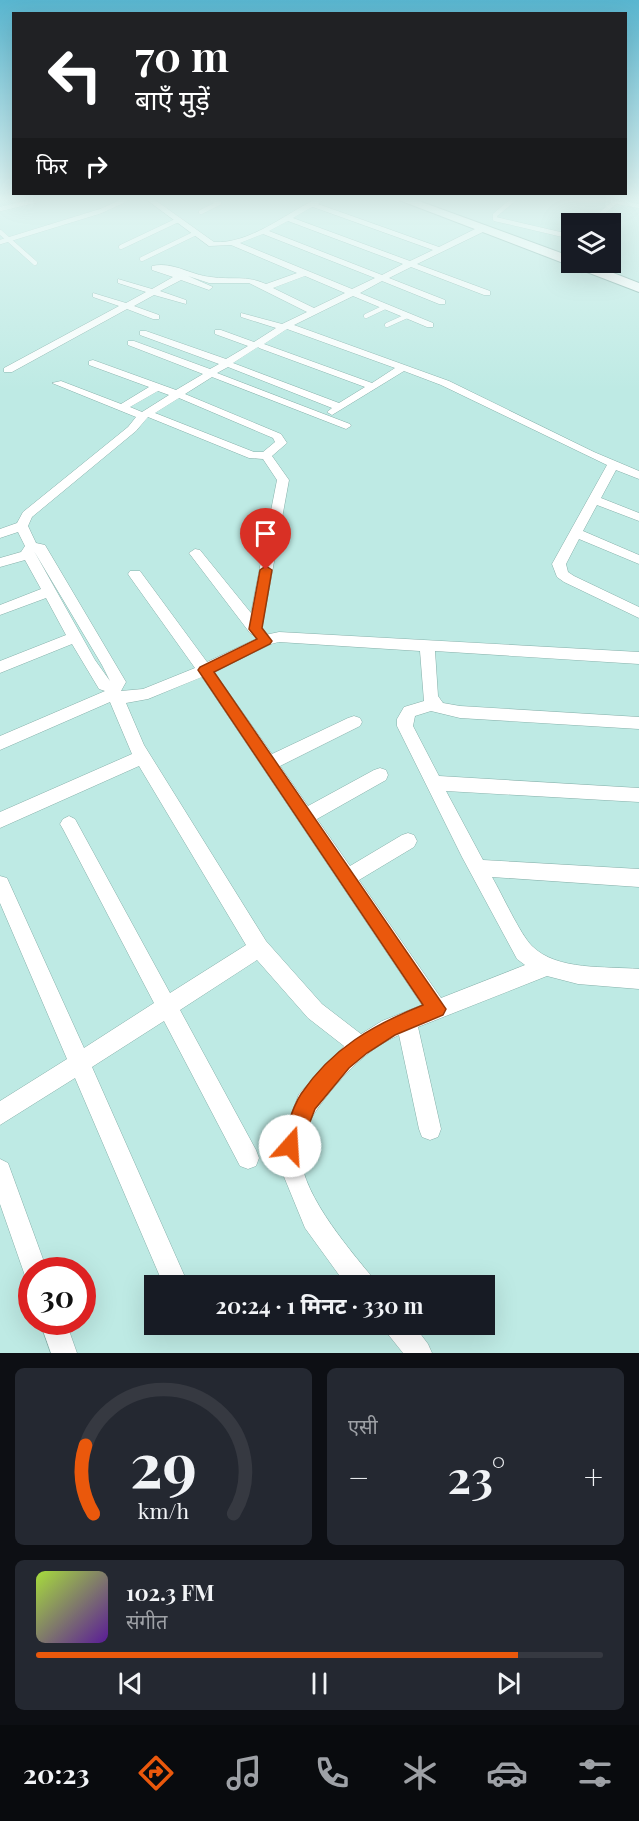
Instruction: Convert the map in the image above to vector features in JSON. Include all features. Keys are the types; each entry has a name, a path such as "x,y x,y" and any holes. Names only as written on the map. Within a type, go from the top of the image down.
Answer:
{"main road":[{"path":"600,273 639,288"}],"street":[{"path":"281,263 430,325"},
{"path":"344,263 442,302"},
{"path":"360,1046 315,1011 259,948 142,757 114,693 104,685 49,591 30,550 22,526 27,515 36,506 145,418 313,311 412,264 487,293"},
{"path":"266,288 305,273"},
{"path":"183,276 209,287"},
{"path":"8,370 183,276 209,280 251,280 313,311"},
{"path":"121,281 183,302"},
{"path":"96,295 156,317"},
{"path":"244,315 288,326 464,391 613,465 639,475"},
{"path":"219,332 372,386"},
{"path":"143,333 340,407"},
{"path":"131,343 346,426"},
{"path":"57,383 145,418 248,454 266,455 281,443 277,436 93,363"},
{"path":"324,418 404,367"},
{"path":"122,408 157,387"},
{"path":"260,635 283,480 266,455"},
{"path":"613,465 559,564 562,574 639,613"},
{"path":"595,500 639,517"},
{"path":"0,534 22,526"},
{"path":"577,533 639,560"},
{"path":"0,563 40,548 118,682 114,693"},
{"path":"195,553 260,635"},
{"path":"135,574 205,670 345,878 437,1009"},
{"path":"0,610 49,591"},
{"path":"0,743 114,693 156,691 205,670 260,635 639,658"},
{"path":"0,667 75,637"},
{"path":"428,645 429,690 433,704"},
{"path":"639,723 446,711 433,704 410,711 405,719 408,733 477,868 524,952 546,967 639,978"},
{"path":"268,764 354,722"},
{"path":"0,820 142,757"},
{"path":"304,817 380,775"},
{"path":"434,783 639,795"},
{"path":"69,824 248,1158"},
{"path":"345,878 408,841"},
{"path":"477,868 639,878"},
{"path":"1,884 172,1275"},
{"path":"0,1114 259,948"},
{"path":"355,1275 313,1221 291,1167 290,1146 308,1102 342,1062 360,1046 406,1020 546,967"},
{"path":"406,1020 430,1129"},
{"path":"0,1171 30,1257"},
{"path":"58,1335 64,1353"},
{"path":"405,1335 419,1353"}],"lane":[{"path":"366,316 385,307"},
{"path":"387,325 406,316"}],"route":[{"path":"266,570 255,629 265,641 205,670 332,859 437,1009 414,1016 389,1028 360,1046 342,1062 308,1102 290,1146"}]}
